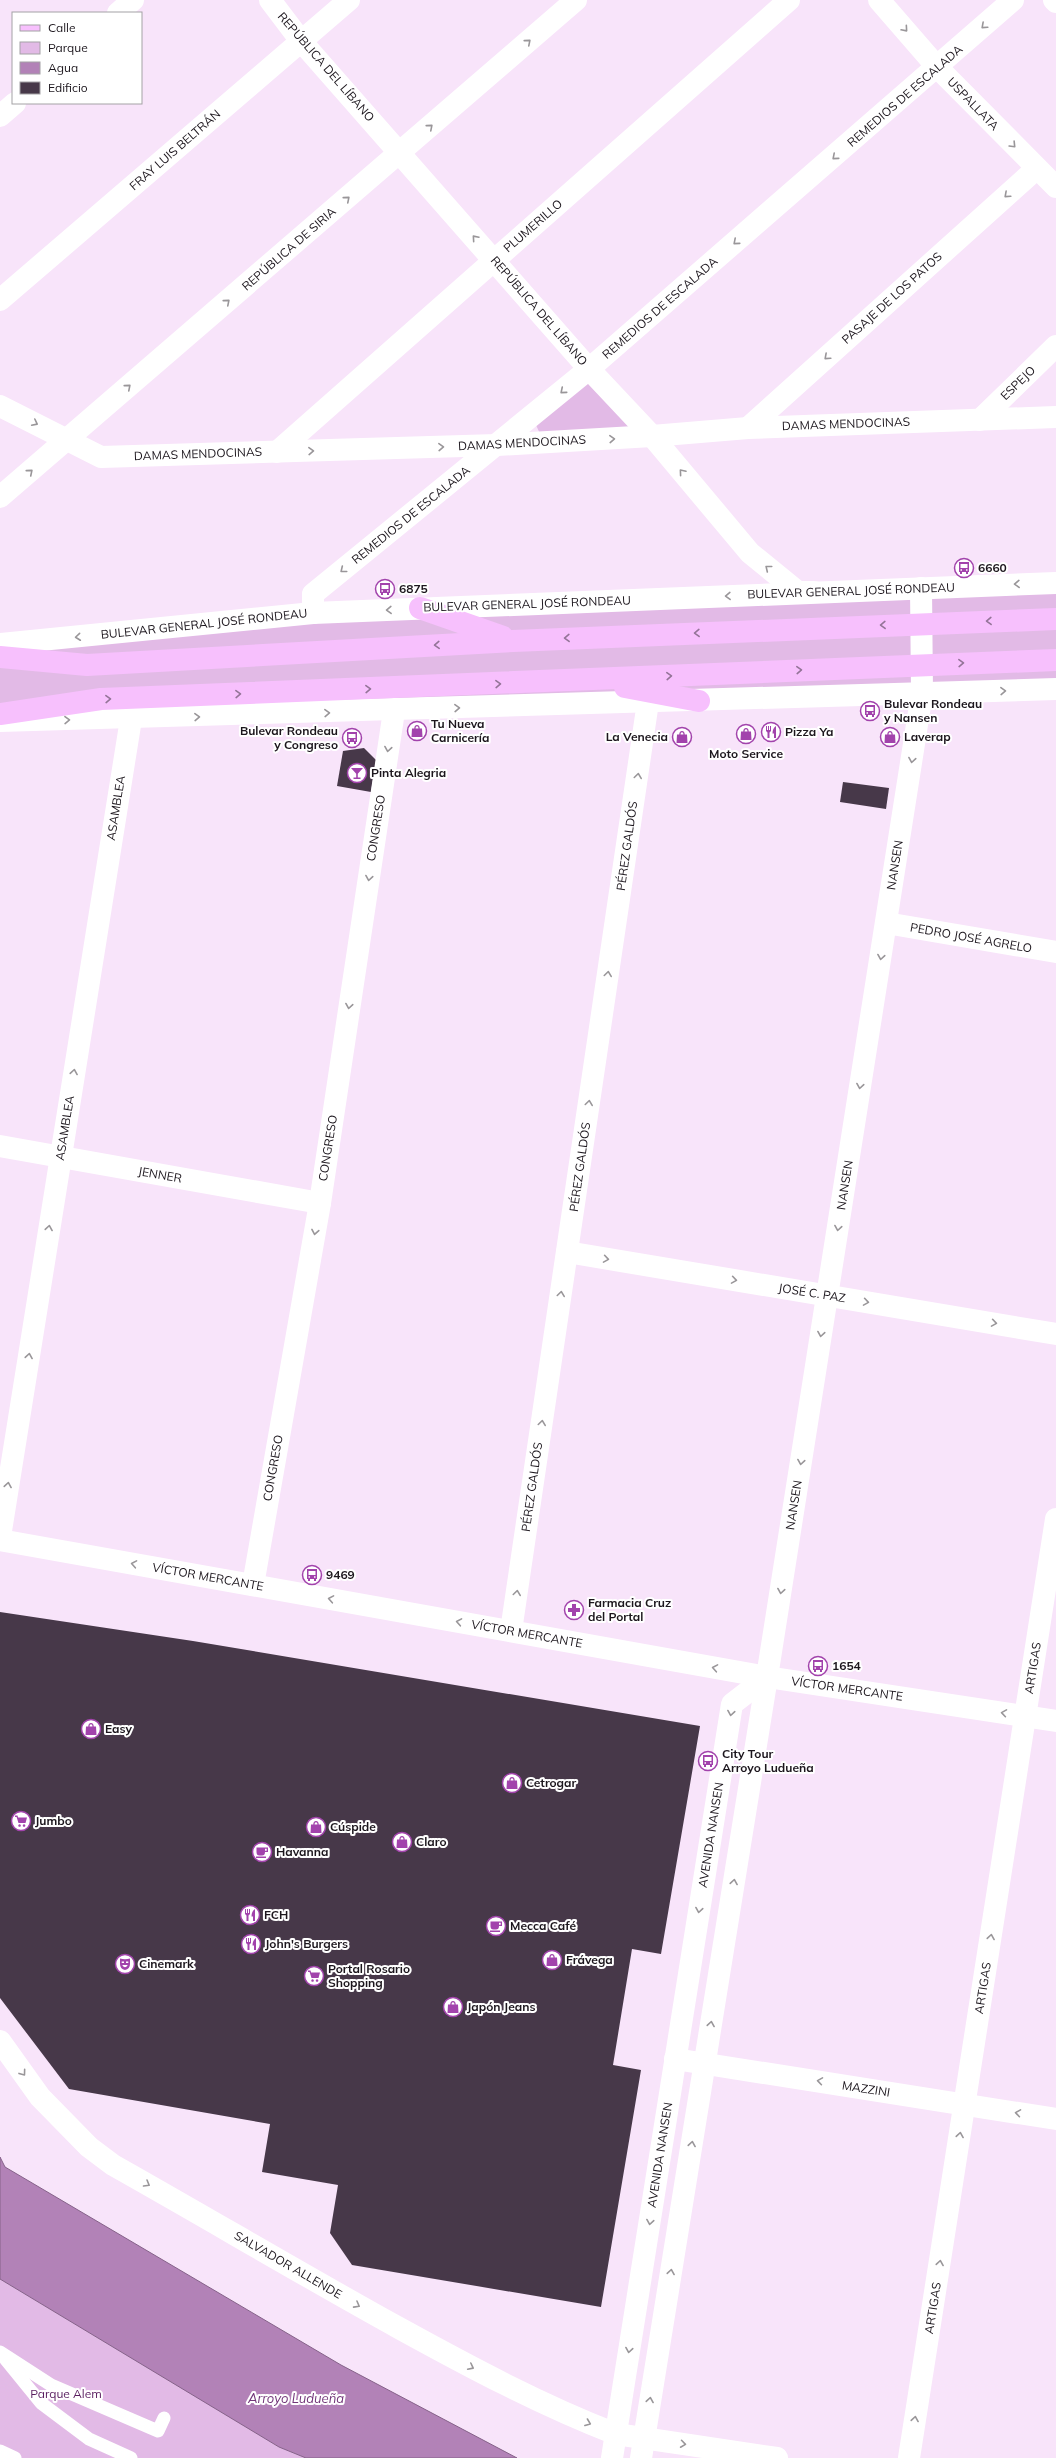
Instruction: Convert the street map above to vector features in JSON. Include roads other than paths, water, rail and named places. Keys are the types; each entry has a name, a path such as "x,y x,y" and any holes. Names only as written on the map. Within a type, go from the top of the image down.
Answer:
{"main road":[{"path":"420,608 513,641"},
{"path":"0,657 86,665 513,641 922,623 1056,619"},
{"path":"0,714 101,700 588,680 922,664 1056,660"},
{"path":"588,680 699,701"}],"street":[{"path":"119,12 133,0"},
{"name":"REPÚBLICA DEL LÍBANO","path":"270,0 301,41 589,369 652,436 750,554 798,592 827,592"},
{"name":"FRAY LUIS BELTRÁN","path":"0,300 349,0"},
{"name":"REPÚBLICA DE SIRIA","path":"0,497 576,0"},
{"name":"PLUMERILLO","path":"277,452 789,0"},
{"name":"USPALLATA","path":"879,0 938,68 1036,169 1056,187"},
{"name":"REMEDIOS DE ESCALADA","path":"313,613 314,594 589,369 938,68 1014,0"},
{"path":"0,116 14,104"},
{"name":"PASAJE DE LOS PATOS","path":"748,428 1036,169"},
{"name":"ESPEJO","path":"980,420 1056,346"},
{"name":"DAMAS MENDOCINAS","path":"0,406 101,457 497,445 652,436 748,428 1056,417"},
{"name":"BULEVAR GENERAL JOSÉ RONDEAU","path":"0,644 313,613 1056,583"},
{"path":"921,588 922,694"},
{"path":"0,721 131,719 1056,689"},
{"name":"NANSEN","path":"767,1677 922,694"},
{"name":"PÉREZ GALDÓS","path":"511,1631 648,702"},
{"name":"CONGRESO","path":"253,1585 320,1203 394,710"},
{"name":"ASAMBLEA","path":"0,1538 131,719"},
{"name":"PEDRO JOSÉ AGRELO","path":"886,923 1056,952"},
{"name":"JENNER","path":"0,1146 320,1203"},
{"name":"JOSÉ C. PAZ","path":"567,1252 1056,1334"},
{"name":"ARTIGAS","path":"909,2458 1056,1519"},
{"name":"VÍCTOR MERCANTE","path":"0,1538 767,1677 1056,1721"},
{"path":"643,2448 767,1677"},
{"name":"AVENIDA NANSEN","path":"612,2458 732,1704 767,1677"},
{"name":"SALVADOR ALLENDE","path":"0,2041 40,2097 89,2146 113,2165 282,2264 448,2355 558,2411 616,2434 643,2448 777,2458"},
{"name":"MAZZINI","path":"675,2059 705,2062 1056,2120"}],"lane":[{"path":"0,2352 52,2385 158,2431 164,2418"},
{"path":"0,2352 41,2403 89,2439 131,2458"},
{"path":"0,2451 15,2458"}],"water":[{"name":"Arroyo Ludueña","path":"0,2157 5,2167 341,2365 517,2458 306,2458 279,2447 0,2279"}],"place":[{"name":"6660","path":"964,568"},
{"name":"6875","path":"385,589"},
{"name":"Bulevar Rondeau y Nansen","path":"870,711"},
{"name":"Tu Nueva Carnicería","path":"417,731"},
{"name":"Pizza Ya","path":"771,732"},
{"name":"Moto Service","path":"746,734"},
{"name":"La Venecia","path":"682,737"},
{"name":"Laverap","path":"890,737"},
{"name":"Bulevar Rondeau y Congreso","path":"352,738"},
{"name":"Pinta Alegria","path":"357,773"},
{"name":"9469","path":"312,1575"},
{"name":"Farmacia Cruz del Portal","path":"574,1610"},
{"name":"1654","path":"818,1666"},
{"name":"Easy","path":"91,1729"},
{"name":"City Tour Arroyo Ludueña","path":"708,1761"},
{"name":"Cetrogar","path":"512,1783"},
{"name":"Jumbo","path":"21,1821"},
{"name":"Cúspide","path":"316,1827"},
{"name":"Claro","path":"402,1842"},
{"name":"Havanna","path":"262,1852"},
{"name":"FCH","path":"250,1915"},
{"name":"Mecca Café","path":"496,1926"},
{"name":"John's Burgers","path":"251,1944"},
{"name":"Frávega","path":"552,1960"},
{"name":"Cinemark","path":"125,1964"},
{"name":"Portal Rosario Shopping","path":"314,1976"},
{"name":"Japón Jeans","path":"453,2007"}],"park label":[{"name":"Parque Alem","path":"66,2394"}]}
